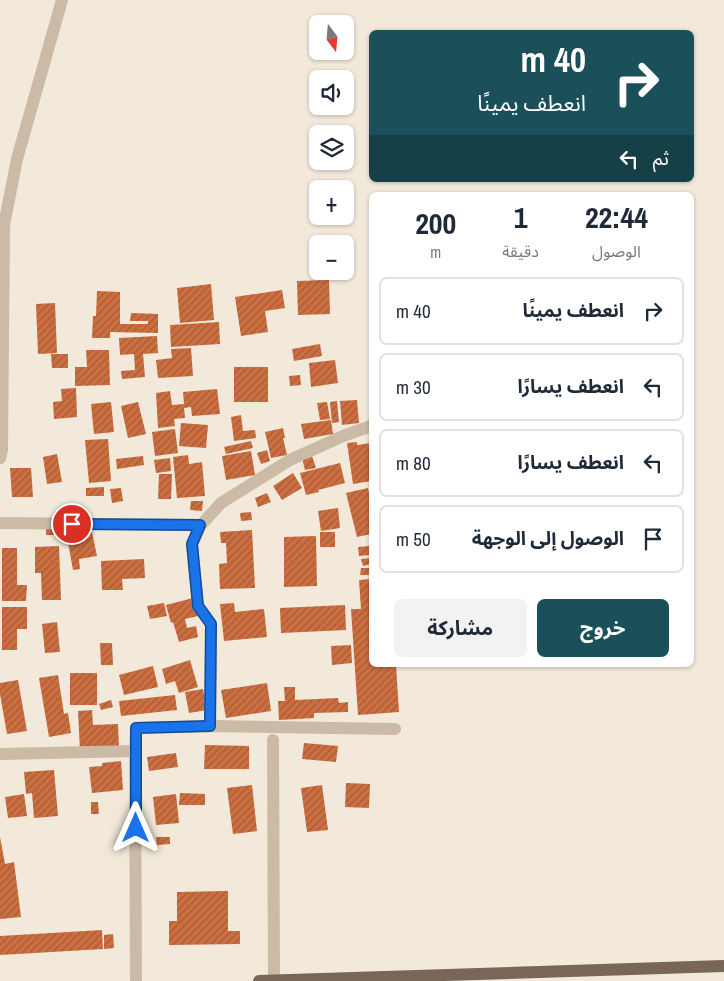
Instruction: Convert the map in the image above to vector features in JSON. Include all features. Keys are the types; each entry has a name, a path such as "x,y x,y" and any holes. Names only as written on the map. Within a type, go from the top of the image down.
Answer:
{"main road":[{"path":"259,981 724,966"}],"street":[{"path":"0,458 2,450 4,225 17,159 62,0"},
{"path":"210,726 211,624 198,606 192,544 200,525 221,503 290,460 369,427"},
{"path":"0,523 200,525"},
{"path":"136,981 136,728 210,726 395,729"},
{"path":"272,740 274,980"},
{"path":"0,754 136,752"}],"building":[{"path":"329,280 330,314 298,315 297,281"},
{"path":"211,284 214,320 180,323 177,288"},
{"path":"282,290 285,308 265,311 268,332 241,336 235,297"},
{"path":"97,291 120,292 120,324 148,324 148,321 130,321 131,313 158,314 158,333 110,332 110,338 92,338 93,316 96,316"},
{"path":"55,303 57,353 38,354 36,304"},
{"path":"219,322 220,344 171,347 170,325"},
{"path":"157,336 158,353 143,354 145,377 122,379 121,371 135,370 134,354 120,355 119,338"},
{"path":"320,344 322,356 294,361 292,349"},
{"path":"191,348 193,376 158,378 156,360 172,358 171,349"},
{"path":"86,350 109,350 110,385 75,386 75,367 87,367"},
{"path":"51,354 68,354 68,368 52,368"},
{"path":"335,360 338,383 311,387 309,363"},
{"path":"234,367 268,367 268,402 234,402"},
{"path":"300,375 301,385 290,386 289,376"},
{"path":"76,388 77,417 54,419 53,402 62,401 61,389"},
{"path":"217,389 220,414 192,416 191,407 184,408 185,418 174,419 175,426 158,428 156,393 170,391 172,405 184,404 183,392"},
{"path":"357,400 359,423 342,425 340,401"},
{"path":"337,401 339,422 332,423 330,402"},
{"path":"111,402 114,432 94,434 91,404"},
{"path":"138,402 146,434 128,438 121,406"},
{"path":"327,402 330,419 320,420 317,403"},
{"path":"241,415 243,431 255,430 256,438 234,441 231,417"},
{"path":"331,420 333,434 304,439 301,424"},
{"path":"181,423 208,425 206,448 179,446"},
{"path":"283,428 287,455 271,458 265,432"},
{"path":"175,429 178,453 155,456 152,432"},
{"path":"108,439 111,481 89,483 85,440"},
{"path":"251,441 253,448 226,454 224,447"},
{"path":"357,442 357,445 369,443 369,481 353,484 347,443"},
{"path":"267,450 270,461 261,464 257,453"},
{"path":"251,451 255,475 226,480 222,456"},
{"path":"57,454 62,482 47,484 43,457"},
{"path":"188,455 189,464 202,462 205,496 177,498 173,457"},
{"path":"143,456 144,465 117,469 116,459"},
{"path":"312,456 316,468 305,470 302,458"},
{"path":"170,458 171,471 156,473 154,460"},
{"path":"340,463 345,483 306,495 300,473"},
{"path":"10,468 31,468 33,497 12,497"},
{"path":"293,473 302,488 282,500 273,486"},
{"path":"159,474 172,474 171,499 158,499"},
{"path":"104,487 104,496 86,496 86,488"},
{"path":"121,488 123,501 112,503 110,489"},
{"path":"368,488 369,534 357,537 346,493"},
{"path":"267,493 271,502 258,507 255,498"},
{"path":"191,501 203,501 202,511 190,510"},
{"path":"338,508 340,528 321,531 318,511"},
{"path":"251,512 252,520 241,521 240,513"},
{"path":"67,526 67,535 46,535 46,527"},
{"path":"252,530 255,588 220,589 219,564 227,563 226,543 221,543 220,532"},
{"path":"92,532 97,556 79,559 80,569 73,570 67,537"},
{"path":"320,532 335,532 335,547 320,547"},
{"path":"316,536 317,586 284,587 284,537"},
{"path":"59,546 61,600 42,600 41,573 35,573 35,547"},
{"path":"369,546 369,555 359,556 358,547"},
{"path":"2,548 17,548 17,585 27,585 26,601 2,601"},
{"path":"369,558 369,564 363,566 361,559"},
{"path":"144,559 145,578 122,579 123,590 102,590 101,561"},
{"path":"361,568 369,568 369,575 360,575"},
{"path":"369,579 369,667 396,667 399,712 358,715 351,609 361,609 359,580"},
{"path":"193,598 198,616 185,619 187,628 196,626 198,637 179,642 166,605"},
{"path":"164,603 167,616 150,619 147,606"},
{"path":"234,603 235,612 264,609 267,637 224,641 220,604"},
{"path":"345,605 346,630 281,633 280,608"},
{"path":"2,607 27,607 27,629 17,629 17,650 2,650"},
{"path":"57,622 60,652 45,653 42,624"},
{"path":"100,643 112,643 113,665 101,665"},
{"path":"351,645 352,663 332,665 331,646"},
{"path":"190,660 198,687 179,693 175,681 166,684 162,669"},
{"path":"153,666 158,687 124,695 119,675"},
{"path":"70,673 97,673 97,705 70,705"},
{"path":"58,675 64,714 68,713 71,733 49,737 39,678"},
{"path":"18,680 27,731 7,734 0,683"},
{"path":"267,683 271,711 226,718 221,690"},
{"path":"284,687 295,687 295,700 338,698 339,703 348,702 348,712 314,713 314,718 279,720 278,701 285,701"},
{"path":"203,689 207,710 189,713 185,692"},
{"path":"175,695 177,710 121,716 119,701"},
{"path":"111,700 113,707 101,710 99,704"},
{"path":"92,710 93,725 118,724 119,748 80,751 78,711"},
{"path":"304,743 338,746 336,762 302,759"},
{"path":"205,745 249,746 249,769 204,769"},
{"path":"176,753 178,767 149,771 147,757"},
{"path":"121,761 123,790 92,793 89,767 102,766 102,763"},
{"path":"54,770 58,816 34,818 32,793 26,794 24,772"},
{"path":"346,783 370,784 369,808 345,807"},
{"path":"252,785 257,831 233,834 227,788"},
{"path":"322,785 328,830 307,832 301,788"},
{"path":"180,793 205,794 205,805 179,805"},
{"path":"24,794 27,816 8,818 5,797"},
{"path":"176,794 179,823 156,825 153,797"},
{"path":"91,802 98,802 99,814 91,814"},
{"path":"0,837 5,864 14,862 21,917 0,919"},
{"path":"156,837 170,837 170,844 157,845"},
{"path":"228,891 228,931 240,931 240,944 169,945 169,921 177,921 177,892"},
{"path":"102,930 103,949 0,955 0,936"},
{"path":"113,934 114,948 104,949 104,935"}],"route":[{"path":"72,524 200,525 192,544 198,606 211,624 210,726 136,728 136,828"}]}
